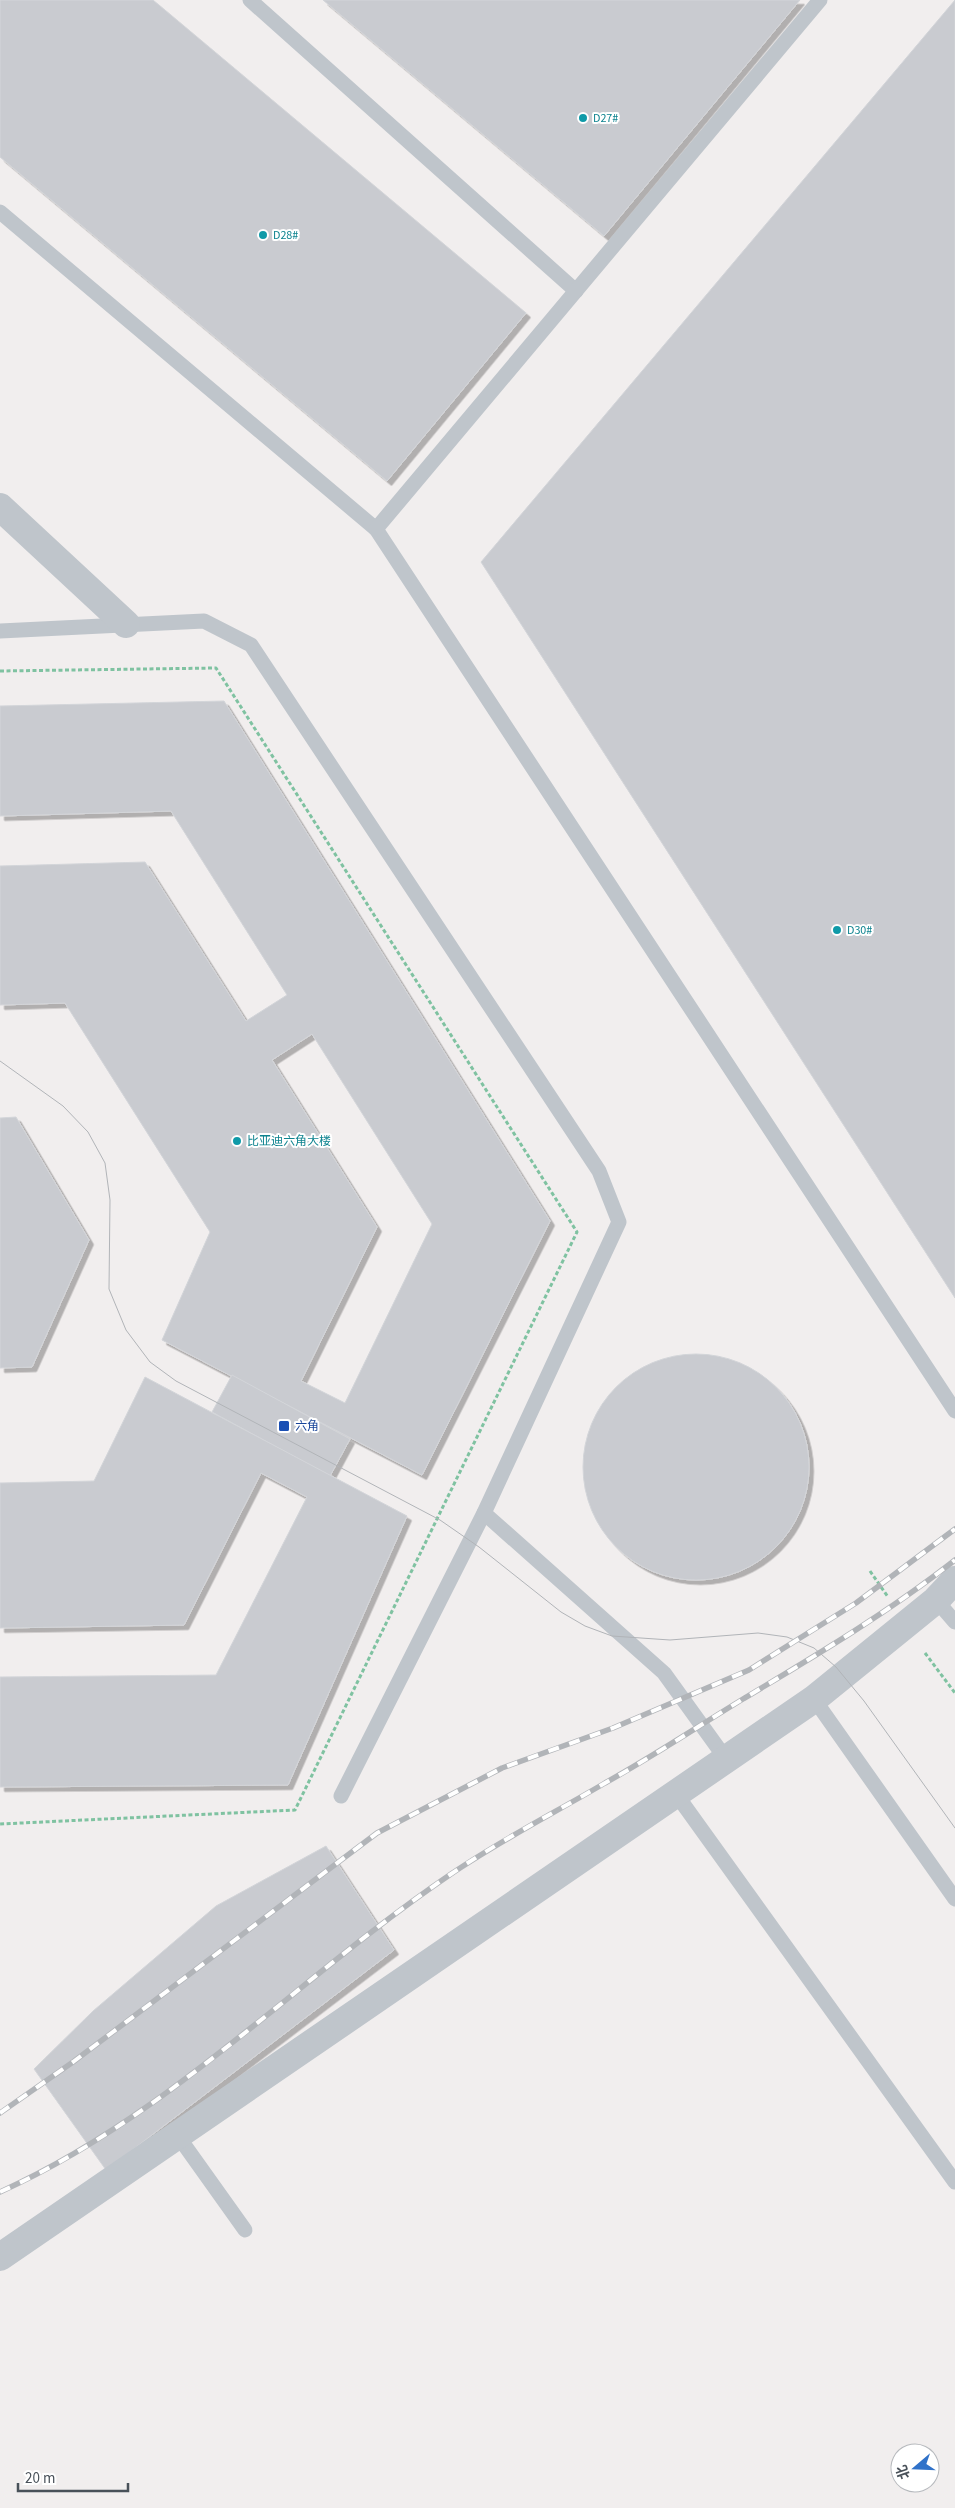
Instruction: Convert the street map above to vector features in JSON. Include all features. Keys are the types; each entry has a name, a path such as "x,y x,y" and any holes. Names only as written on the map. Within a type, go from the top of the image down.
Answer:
{"street":[{"path":"0,507 126,624"},
{"path":"0,2257 814,1699 936,1600 955,1580"}],"lane":[{"path":"250,0 576,291"},
{"path":"376,529 820,0"},
{"path":"0,212 376,529 955,1411"},
{"path":"0,631 204,621 251,645 599,1171 620,1222 484,1513 341,1796"},
{"path":"484,1513 664,1673 726,1759"},
{"path":"936,1600 955,1622"},
{"path":"814,1699 955,1899"},
{"path":"676,1794 955,2182"},
{"path":"178,2136 245,2230"}],"path":[{"path":"0,672 216,668 577,1232 295,1810 0,1824"}],"building":[{"name":"D28#","path":"0,0 153,0 526,313 387,481 0,157"},
{"name":"D27#","path":"323,0 800,0 604,236"},
{"name":"D30#","path":"955,0 955,1298 481,562"},
{"name":"比亚迪六角大楼","path":"224,701 550,1221 422,1475 162,1340 210,1232 65,1003 0,1005 0,866 145,862 246,1021 287,995 171,811 0,816 0,706","holes":["312,1034 432,1224 345,1403 301,1381 377,1227 272,1060"]},
{"path":"16,1117 89,1240 32,1367 0,1368 0,1118"},
{"path":"696,1354 718,1356 749,1367 776,1387 796,1414 807,1445 809,1467 807,1489 796,1520 776,1547 749,1567 718,1578 696,1580 674,1578 643,1567 616,1547 596,1520 585,1489 583,1467 585,1445 596,1414 616,1387 643,1367 674,1356"},
{"path":"232,1375 350,1439 330,1476 212,1412"},
{"path":"145,1377 407,1516 288,1785 0,1787 0,1677 216,1675 307,1497 261,1473 184,1625 0,1628 0,1483 94,1481"},
{"path":"326,1846 394,1950 106,2170 34,2069 93,2011 216,1906"}],"tram line":[{"path":"0,1061 63,1106 88,1132 105,1163 110,1200 109,1289 126,1330 150,1362 176,1381 440,1520 479,1547 561,1612 585,1626 612,1636 670,1640 758,1633 787,1637 814,1648 836,1667 864,1701 955,1828"}],"railway":[{"path":"0,2113 73,2062 377,1833 502,1768 613,1728 749,1670 856,1603 955,1529"},
{"path":"0,2192 62,2161 120,2125 177,2085 340,1956 451,1874 508,1838 640,1763 824,1650 904,1598 955,1560"}],"place":[{"name":"D27#","path":"583,118"},
{"name":"D28#","path":"263,235"},
{"name":"D30#","path":"837,930"},
{"name":"比亚迪六角大楼","path":"237,1141"},
{"name":"六角","path":"284,1426"}]}
